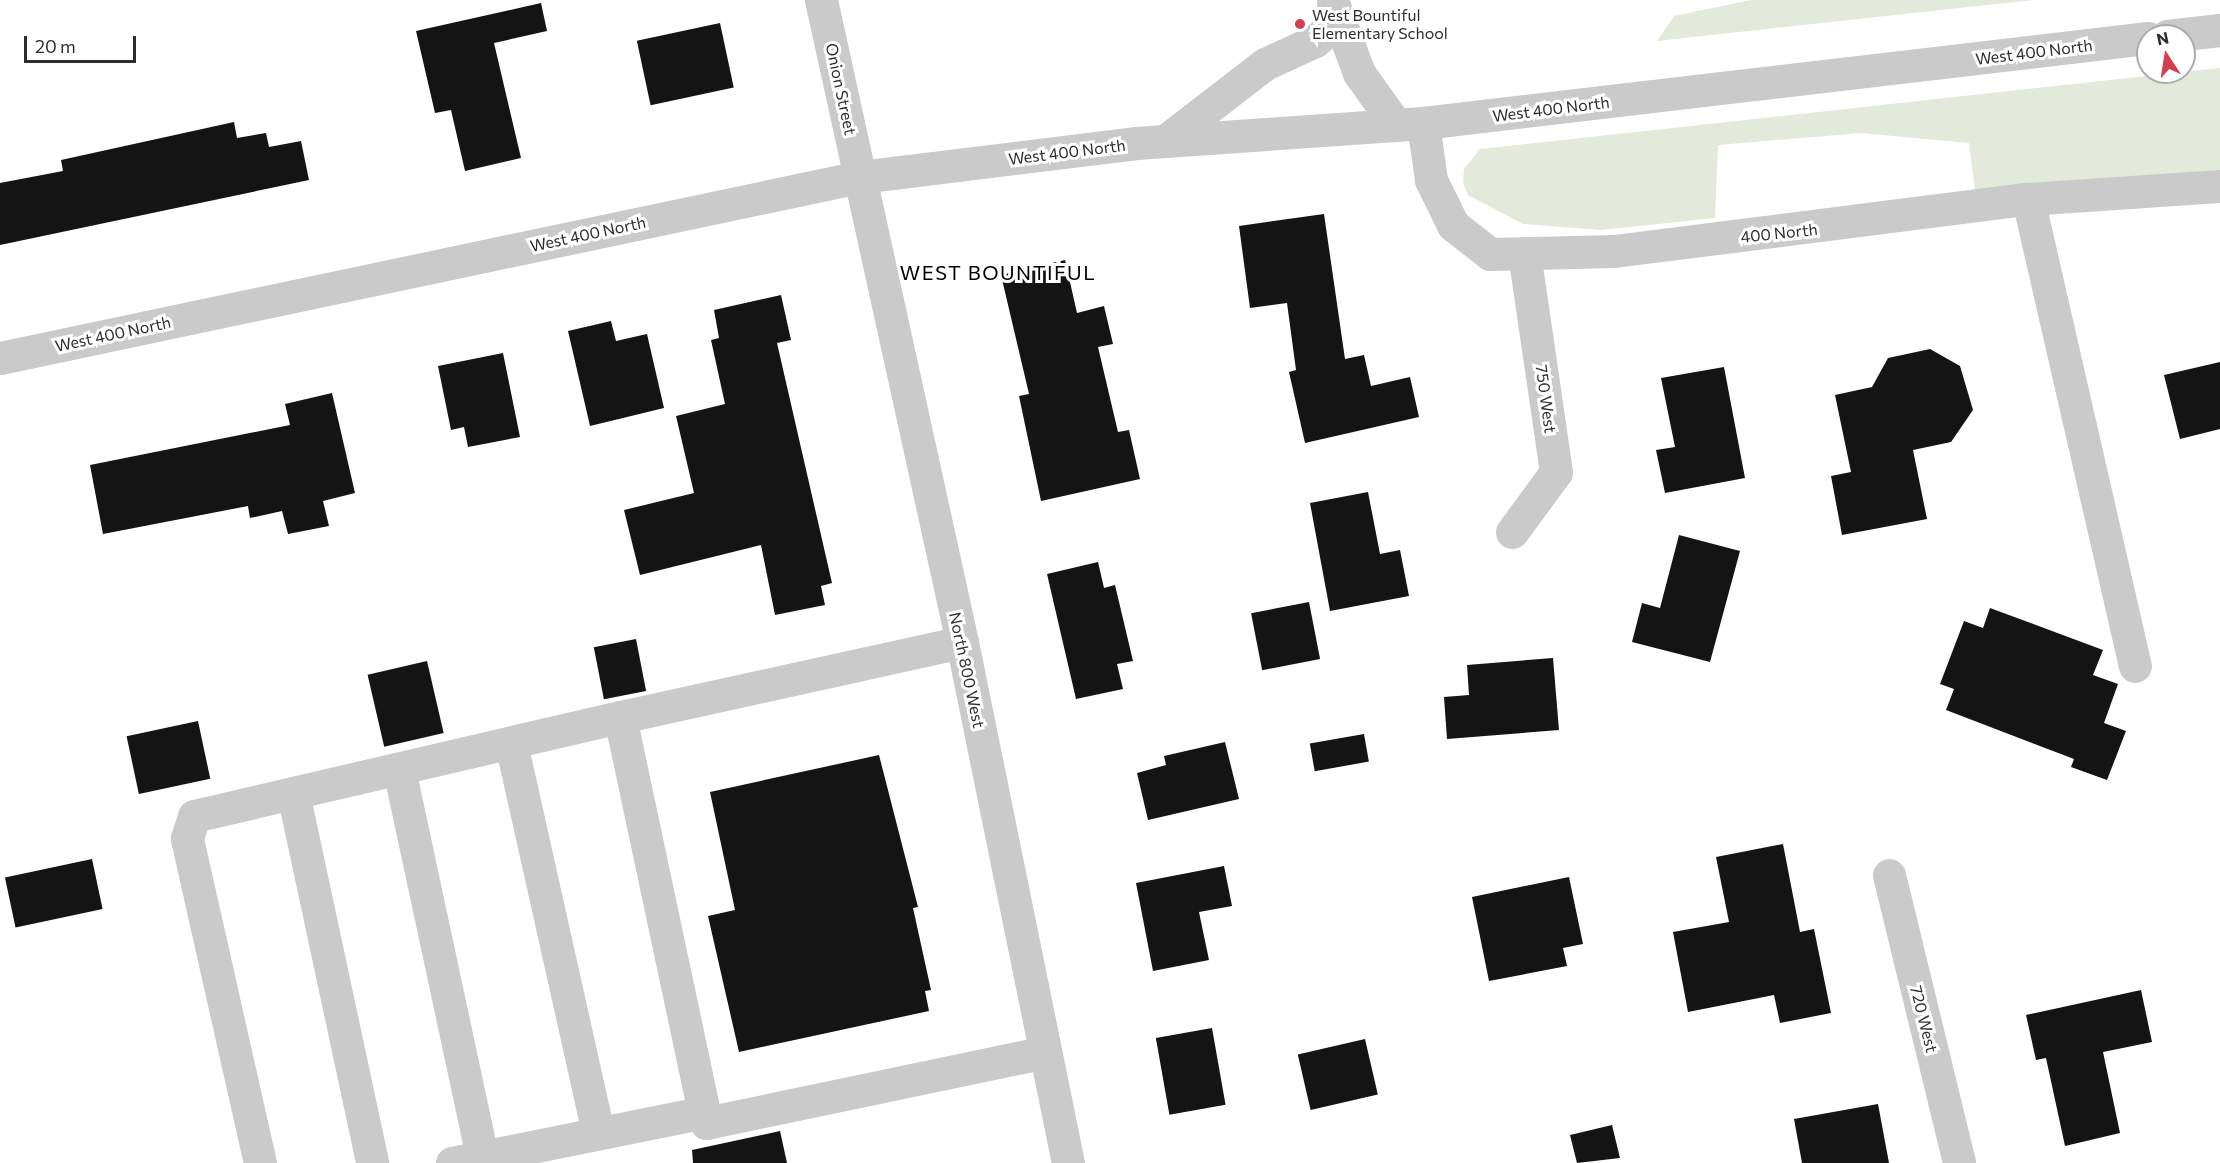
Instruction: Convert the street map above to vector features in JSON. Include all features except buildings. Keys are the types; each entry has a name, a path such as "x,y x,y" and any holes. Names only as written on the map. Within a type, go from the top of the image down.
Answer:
{"street":[{"name":"Onion Street","path":"821,0 860,177"},
{"path":"1334,11 1359,73 1410,124"},
{"path":"1165,141 1264,64 1315,42 1334,11"},
{"path":"2196,33 2220,30"},
{"name":"West 400 North","path":"0,358 860,177 1165,141 1410,124 2136,39"},
{"name":"400 North","path":"1410,124 1431,180 1453,225 1490,254 1614,251 2028,199 2220,186"},
{"name":"North 800 West","path":"860,177 962,642 1068,1163"},
{"path":"2028,199 2134,666"},
{"name":"750 West","path":"1512,532 1556,472 1524,253"},
{"path":"260,1163 187,838 194,816 620,717 962,642"},
{"path":"620,717 706,1123 1045,1052"},
{"path":"511,742 598,1133"},
{"path":"399,769 467,1160 704,1112"},
{"path":"293,793 372,1163"},
{"name":"720 West","path":"1889,875 1959,1163"}],"shaded area":[{"path":"1751,0 2033,0 1657,41 1674,16"},
{"path":"2220,68 2220,170 1975,190 1969,143 1861,133 1718,145 1715,218 1601,230 1523,224 1468,195 1463,183 1464,169 1480,149 2136,77 2136,84 2196,84 2196,71"}],"place":[{"name":"West Bountiful Elementary School","path":"1300,24"}],"district":[{"name":"WEST BOUNTIFUL","path":"998,272"}]}
